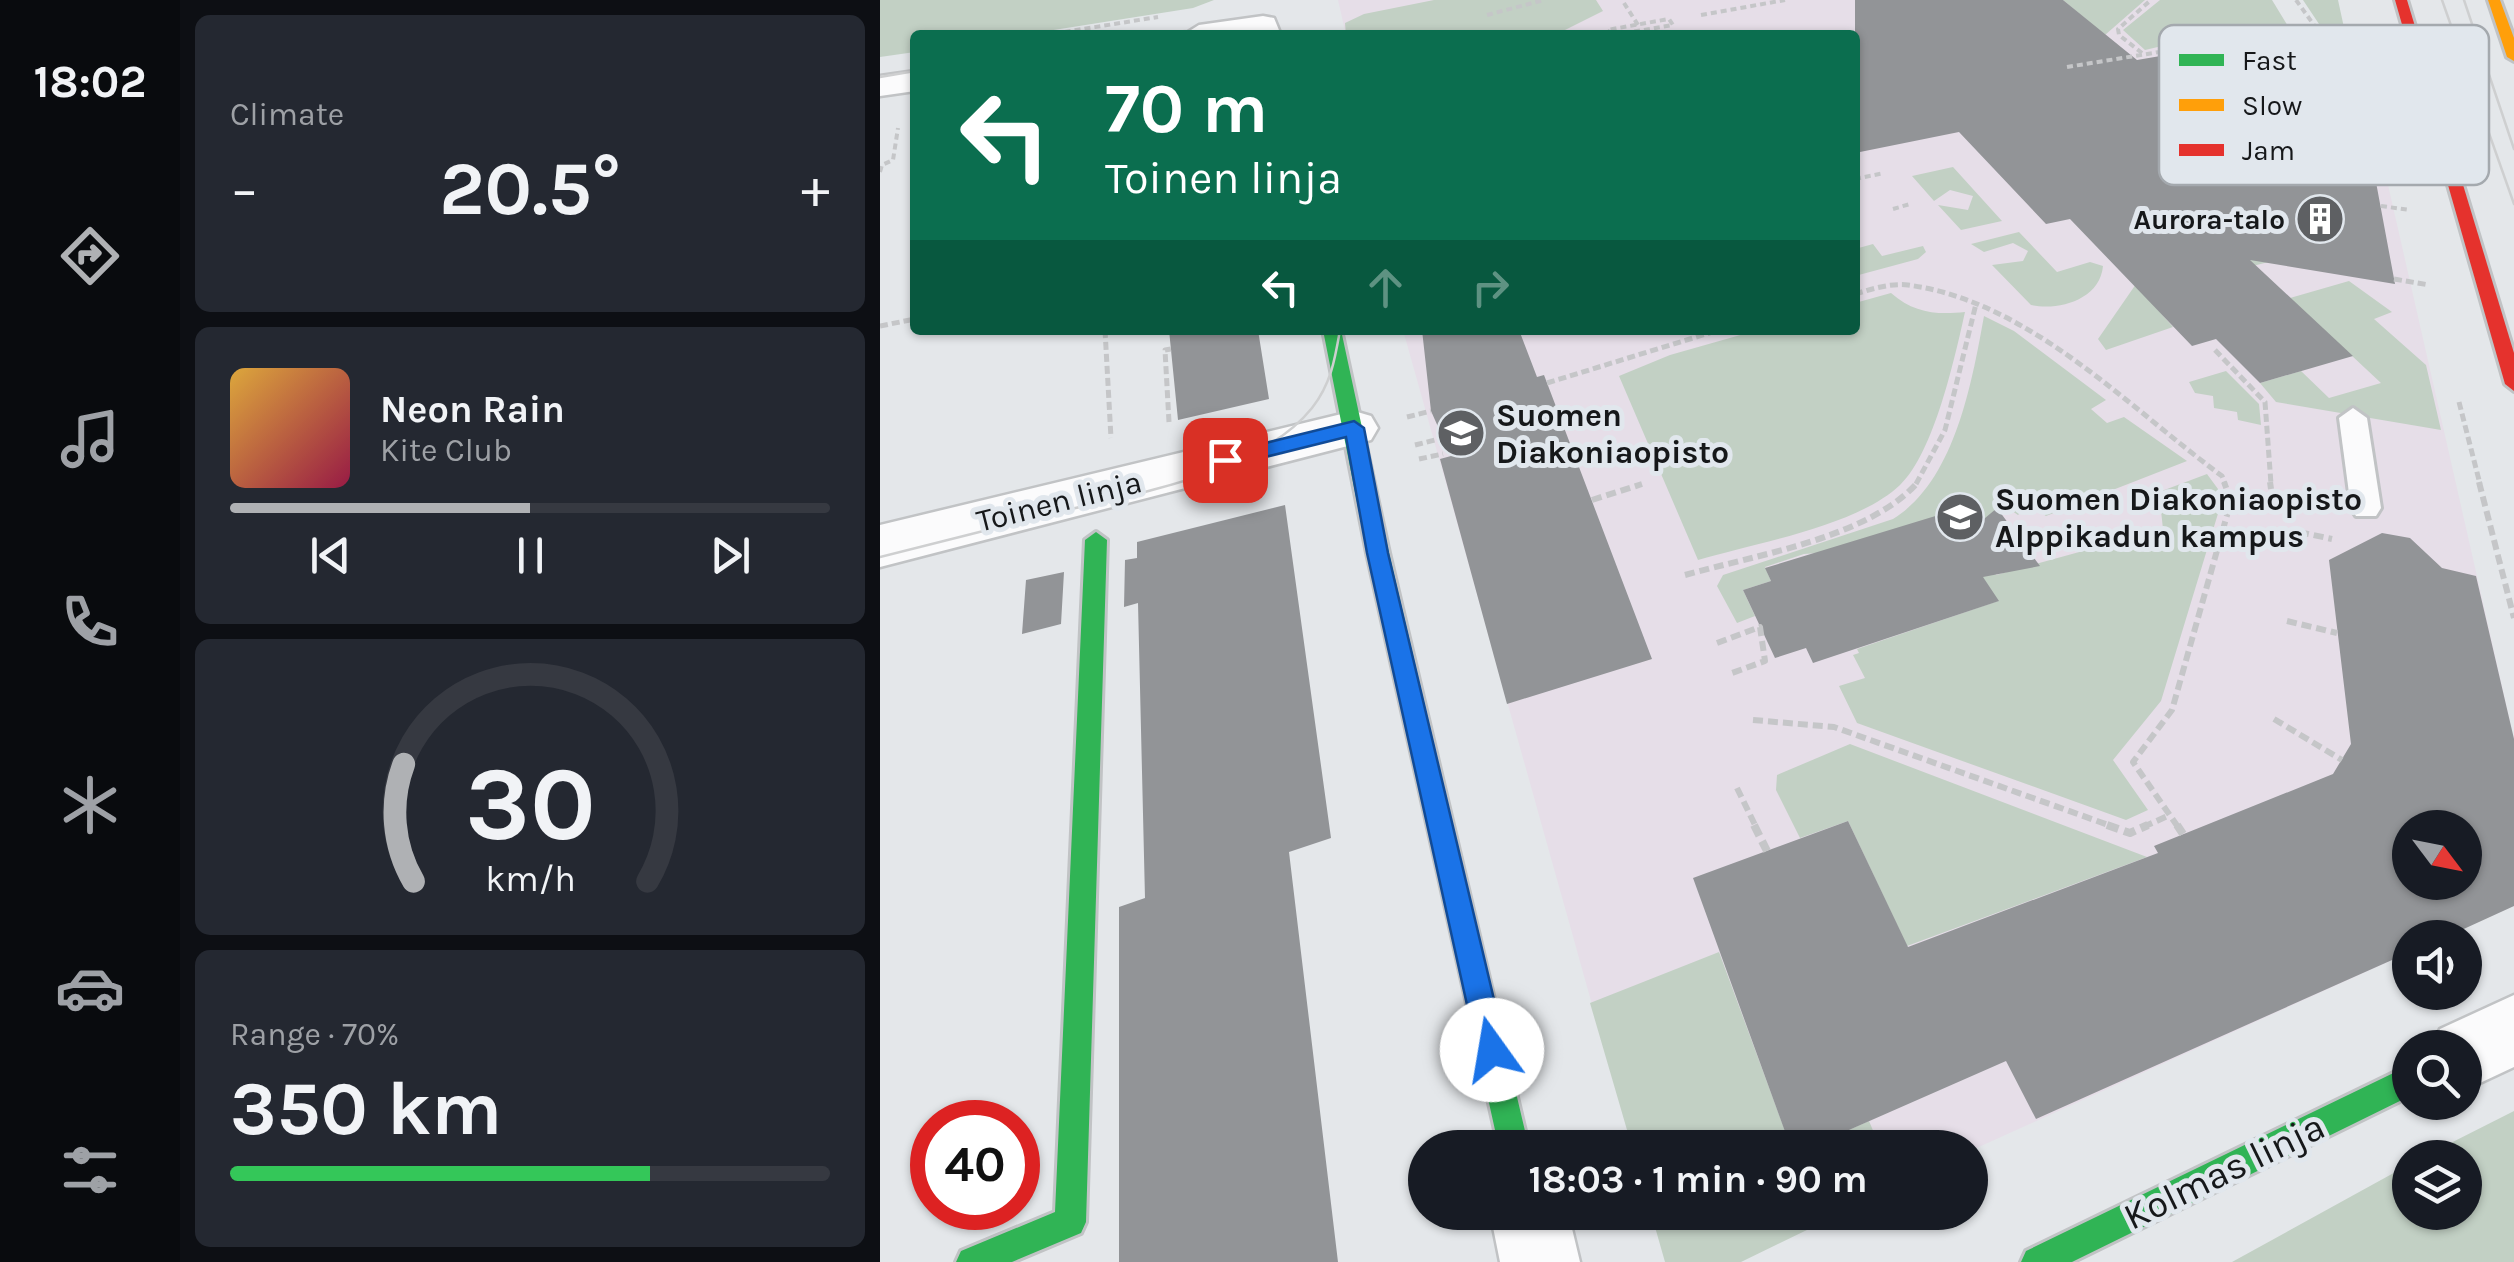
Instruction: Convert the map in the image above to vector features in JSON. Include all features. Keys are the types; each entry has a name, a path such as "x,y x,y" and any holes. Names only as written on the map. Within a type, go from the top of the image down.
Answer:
{"street":[{"path":"2401,0 2408,25"},
{"path":"2494,0 2514,58"},
{"path":"1187,25 1264,30"},
{"path":"890,100 910,85"},
{"path":"2455,185 2514,384"},
{"path":"1333,335 1378,553 1510,1130"},
{"name":"Toinen linja","path":"880,546 1104,470 1354,428"},
{"path":"972,1262 1070,1222 1096,540"},
{"path":"2482,1046 2514,1030"},
{"name":"Kolmas linja","path":"2038,1262 2392,1089"},
{"path":"1533,1230 1540,1262"}],"lane":[{"path":"2354,418 2366,508"},
{"path":"1096,540 1104,470"}],"path":[{"path":"1486,14 1544,0"},
{"path":"1701,15 1785,0"},
{"path":"2143,54 2120,35 2118,28 2151,0"},
{"path":"2296,0 2314,25"},
{"path":"1624,3 1641,29"},
{"path":"1669,19 1673,25 1641,29 1669,19"},
{"path":"1116,30 1187,25"},
{"path":"2067,67 2159,52"},
{"path":"880,172 882,165 893,160 890,100"},
{"path":"1860,179 1884,173"},
{"path":"1893,209 1910,204"},
{"path":"2381,206 2411,210"},
{"path":"2394,279 2430,285"},
{"path":"1860,293 1906,284 1976,304 2039,340 2222,476 2231,501 2172,710 2133,762 2183,834"},
{"path":"1686,575 1869,519 1912,490 1953,408 1976,304"},
{"path":"880,326 910,319"},
{"path":"1104,470 1105,335"},
{"path":"1547,383 1700,335"},
{"path":"1168,413 1164,350 1171,349"},
{"path":"2215,350 2265,402 2271,488"},
{"path":"1407,416 1431,412"},
{"path":"1415,445 1438,439"},
{"path":"1419,459 1443,454"},
{"path":"1592,500 1642,484"},
{"path":"2286,622 2338,633"},
{"path":"1717,642 1760,627 1765,661 1732,674"},
{"path":"2274,719 2342,760"},
{"path":"1754,720 1834,727 2130,833 2170,815"},
{"path":"1737,788 1768,850"}],"shaded area":[{"name":"Suomen Diakoniaopisto Alppikadun kampus","path":"1338,0 2272,0 2287,25 2159,25 2159,185 2388,185 2514,739 2514,906 2482,920 2392,920 2392,960 1988,1143 1988,1130 1627,1130 1404,335 1860,335 1860,30 1345,30"}],"green space":[{"path":"880,0 1214,0 1193,8 1054,30 910,30 910,53 880,57"},
{"path":"1434,0 1596,0 1603,11 1565,30 1346,30 1345,23 1364,14"},
{"path":"2063,0 2145,0 2105,35"},
{"path":"2160,0 2272,0 2287,25 2159,25 2159,47 2145,50 2123,30"},
{"path":"2303,0 2338,0 2343,25 2320,25"},
{"path":"1953,167 2002,221 1961,230 1938,205 1968,210 1973,196 1950,190 1934,201 1912,176"},
{"path":"2019,232 2057,272 2090,262 2103,266 2100,278 2086,295 2076,300 2053,306 2031,305 1992,265 2023,261 2028,251 2013,243 1984,252 1971,244"},
{"path":"1873,244 1882,256 1923,246 1926,252 1918,259 1860,275 1860,248"},
{"path":"2247,247 2284,258 2144,294 2173,327 2106,350 2098,339 2154,258"},
{"path":"2349,281 2392,312 2374,319 2426,365 2441,430 2276,402 2260,383 2301,371 2329,398 2381,383 2290,298"},
{"path":"1891,293 1926,311 1965,312 1942,403 1912,470 1900,485 1858,512 1805,532 1698,560 1619,376 1670,355 1740,335 1860,335 1860,302"},
{"path":"1984,316 2014,331 2106,400 2091,409 2107,423 2124,417 2187,461 2046,516 2029,505 2018,515 2002,504 2004,508 1980,530 1981,542 1804,554 1765,567 1771,581 1743,590 1755,616 1737,623 1717,586 1723,575 1893,519 1932,481 1957,428"},
{"path":"2226,371 2259,404 2261,425 2238,420 2237,412 2214,408 2213,396 2195,393 2189,382"},
{"path":"2207,474 2218,489 2220,507 2161,701 2113,760 2148,810 2126,820 1857,723 1839,686 1865,678 1853,655 1859,653 1857,649 1998,601 1972,561 1984,557 1996,575 2163,529 2159,492"},
{"path":"1850,744 2147,857 1907,946 1848,821 1800,838 1776,790 1777,775"},
{"path":"1719,952 1785,1130 1627,1130 1590,1003"},
{"path":"2514,1111 2514,1262 2232,1262 2392,1174 2392,1230 2482,1230 2482,1140 2457,1140"},
{"path":"1869,1121 1873,1130 1849,1130"},
{"path":"1656,1230 1807,1230 1741,1262 1665,1262"}],"building":[{"path":"1855,0 2063,0 2137,60 2159,56 2159,185 2377,185 2395,284 2250,260 2353,356 2260,383 2216,339 2192,346 2070,219 2046,224 1959,132 1860,152 1860,30 1855,30"},
{"path":"1170,335 1259,335 1269,399 1178,420"},
{"path":"1423,335 1521,335 1537,377 1544,375 1652,659 1507,704 1440,459 1451,456 1431,411"},
{"path":"1285,505 1331,838 1289,852 1338,1262 1119,1262 1119,907 1145,898 1138,603 1124,607 1125,560 1137,558 1137,542"},
{"path":"1997,508 2040,566 1983,577 1999,601 1813,663 1806,648 1775,658 1743,590 1771,581 1765,568 1942,514 1959,540"},
{"path":"2382,533 2410,538 2442,568 2476,576 2514,739 2514,906 2482,921 2392,920 2392,960 2036,1119 2006,1061 1849,1130 1784,1130 1693,878 1848,821 1908,947 2158,853 2154,846 2333,774 2351,744 2329,560"},
{"path":"1064,572 1061,624 1022,634 1026,580"}],"tram line":[{"path":"2442,0 2451,25"},
{"path":"2464,0 2472,25"},
{"path":"880,77 910,72"},
{"path":"2489,74 2514,149"},
{"path":"2489,133 2514,204"},
{"path":"880,557 1159,488 1229,465 1289,431 1312,408 1324,390 1339,335"}],"traffic: fast":[{"path":"1333,335 1378,553 1510,1130"},
{"path":"972,1262 1070,1222 1096,540"},
{"path":"2037,1262 2392,1089"}],"traffic: slow":[{"path":"2494,0 2514,57"}],"traffic: jam":[{"path":"2401,0 2408,25"},
{"path":"2455,185 2514,384"}],"place":[{"name":"Aurora-talo","path":"2320,219"},
{"name":"Suomen Diakoniaopisto","path":"1461,433"},
{"name":"Suomen Diakoniaopisto Alppikadun kampus","path":"1960,517"}],"route":[{"path":"1225,460 1354,428 1366,500 1492,1050"}]}
